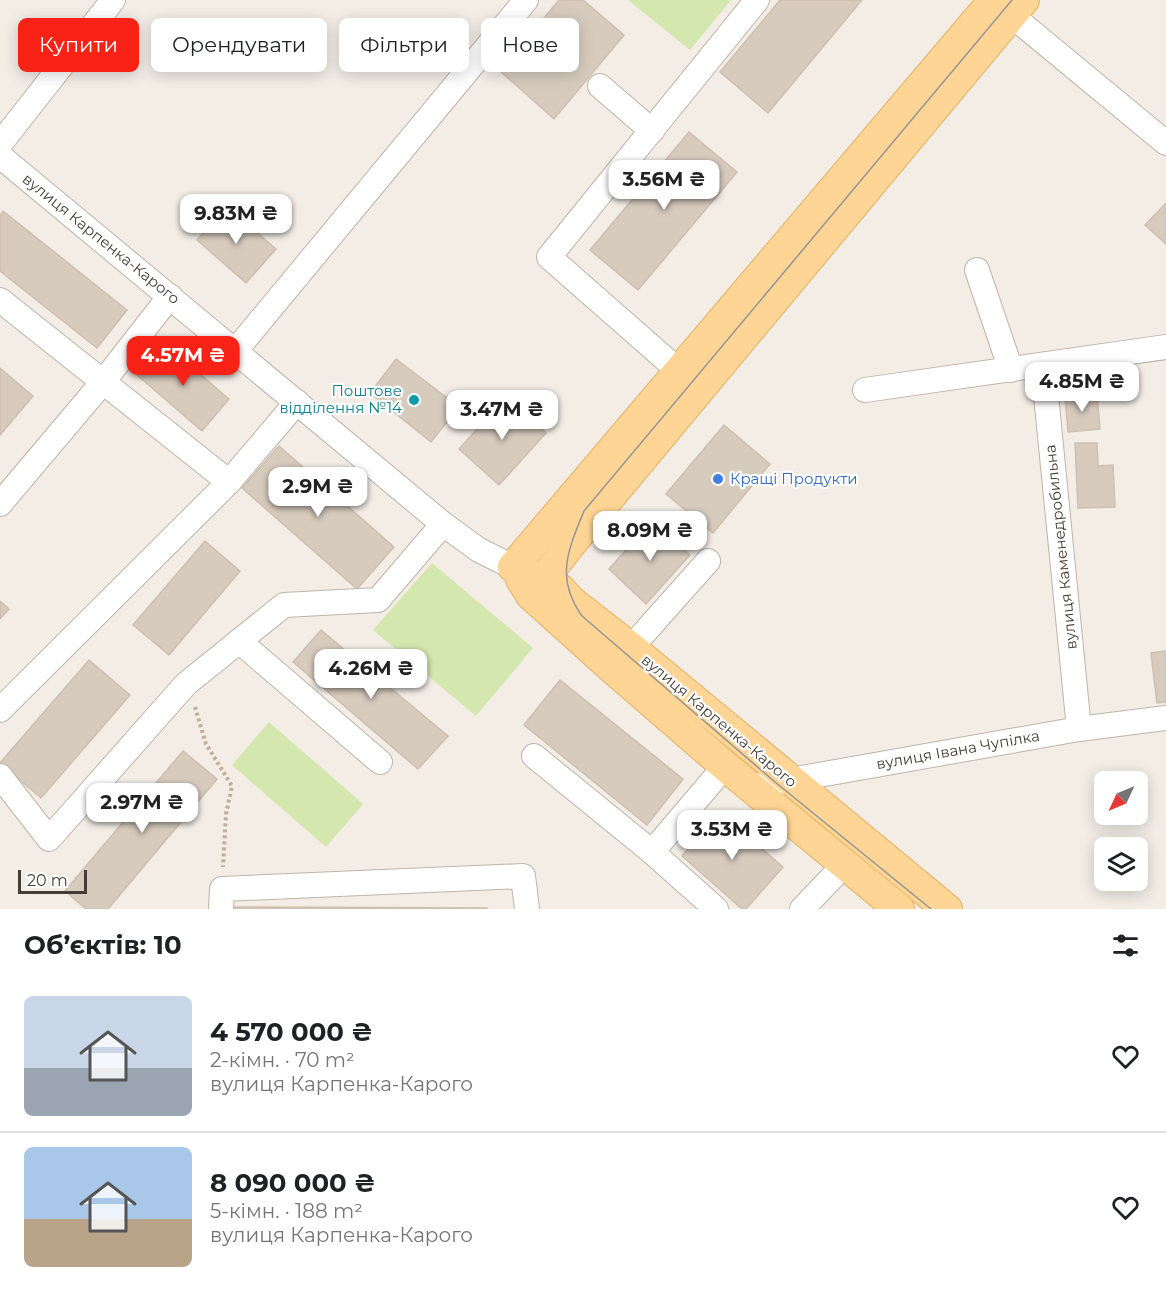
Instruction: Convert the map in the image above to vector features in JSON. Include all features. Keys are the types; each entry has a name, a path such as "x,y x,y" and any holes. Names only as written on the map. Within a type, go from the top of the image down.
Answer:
{"main road":[{"path":"513,567 679,371 1003,3"},
{"path":"537,587 1003,3"},
{"name":"вулиця Карпенка-Карого","path":"513,567 621,657 788,779 947,909"},
{"name":"вулиця Карпенка-Карого","path":"621,657 725,766 899,909"}],"street":[{"path":"0,144 112,0"},
{"path":"236,350 526,0"},
{"path":"679,371 549,257 757,0"},
{"path":"1003,3 1166,143"},
{"path":"600,86 652,131"},
{"name":"вулиця Карпенка-Карого","path":"0,156 443,524 479,550 513,567"},
{"path":"977,270 1011,370"},
{"path":"0,504 103,382 170,296"},
{"path":"0,300 229,482"},
{"path":"865,390 1166,347"},
{"name":"вулиця Каменедробильна","path":"1043,365 1079,729"},
{"path":"0,710 229,482 297,402"},
{"path":"0,776 49,839 186,684 284,604 378,600 443,524"},
{"path":"621,657 708,561"},
{"path":"239,641 380,762"},
{"name":"вулиця Івана Чупілка","path":"750,787 1079,729 1166,718"},
{"path":"534,756 652,852 716,909"},
{"path":"652,852 725,766"},
{"path":"802,909 845,864"},
{"path":"221,899 523,876 527,909"}],"path":[{"path":"186,684 206,744 232,786 226,814 221,899"}],"green space":[{"path":"628,0 731,0 690,50"},
{"path":"432,563 533,648 476,716 373,630"},
{"path":"269,722 363,804 326,847 232,765"}],"building":[{"path":"559,0 583,0 624,35 554,119 501,72 579,72 579,18 544,18"},
{"path":"780,0 862,0 768,113 720,72"},
{"path":"689,132 737,172 638,290 590,250"},
{"path":"1166,203 1166,244 1145,225"},
{"path":"226,206 276,249 246,283 197,240"},
{"path":"3,211 127,310 97,348 0,271 0,216"},
{"path":"164,343 229,399 202,431 137,375"},
{"name":"Поштове відділення №14","path":"396,359 459,407 431,442 370,393"},
{"path":"0,368 33,396 0,435"},
{"path":"1097,394 1100,429 1068,432 1065,397"},
{"path":"506,397 546,433 499,485 459,449"},
{"name":"Кращі Продукти","path":"724,425 770,464 713,533 666,494"},
{"path":"1075,443 1097,443 1098,466 1113,465 1115,507 1078,508"},
{"path":"279,446 394,547 357,589 242,488"},
{"path":"653,520 690,555 646,604 609,569"},
{"path":"205,541 240,571 169,655 133,625"},
{"path":"0,601 9,609 0,619"},
{"path":"321,630 448,736 418,769 293,662"},
{"path":"1166,651 1166,702 1157,703 1151,653"},
{"path":"89,660 130,695 41,798 0,763"},
{"path":"560,680 683,779 647,825 524,725"},
{"path":"183,751 217,779 108,909 86,909 65,891"},
{"path":"720,812 783,867 746,909 742,909 682,856"},
{"path":"233,907 487,908 487,909 233,909"}],"tram line":[{"path":"931,909 775,782 582,616 569,589 567,564 569,551 584,511 1012,0"}],"place":[{"name":"Поштове відділення №14","path":"414,400"},
{"name":"Кращі Продукти","path":"718,479"}]}
